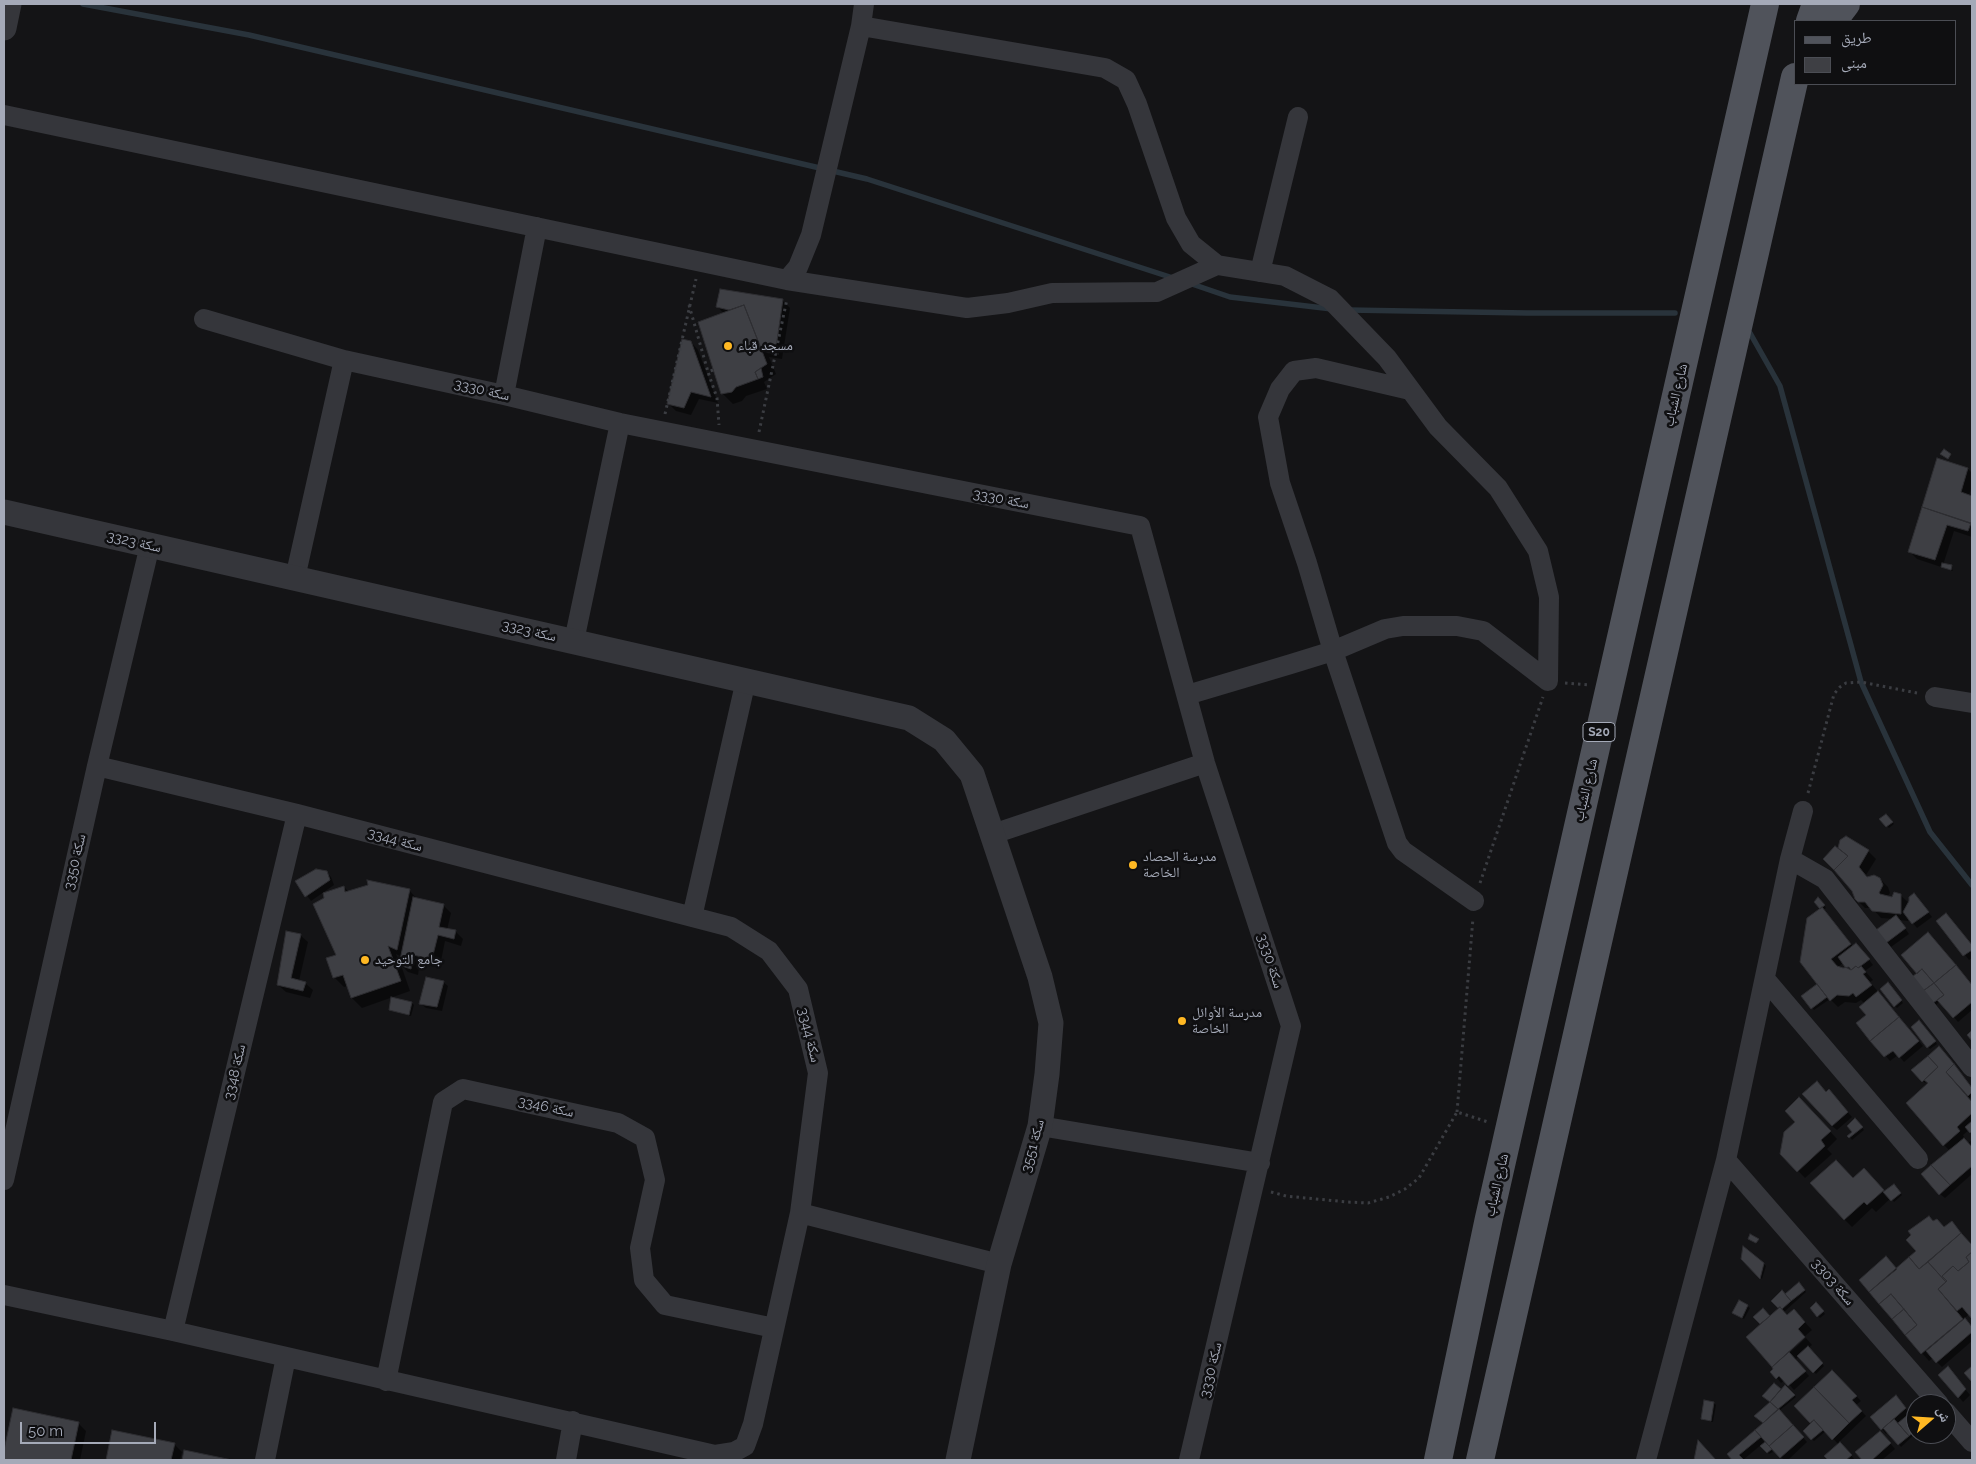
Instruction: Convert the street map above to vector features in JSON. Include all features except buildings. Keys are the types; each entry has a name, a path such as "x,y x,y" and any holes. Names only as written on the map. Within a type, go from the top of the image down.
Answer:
{"main road":[{"name":"شارع الشباب","path":"1438,1460 1510,1129 1765,4"},
{"path":"1810,20 1816,4"},
{"path":"1834,20 1846,4"},
{"path":"1480,1460 1794,81"}],"street":[{"path":"4,28 9,4"},
{"path":"787,280 798,267 811,235 861,26 864,4"},
{"path":"861,26 1105,68 1126,80 1137,104 1176,218 1191,244 1217,265 1285,276 1330,298 1387,358 1438,427 1498,488 1538,551 1549,597 1548,681"},
{"path":"4,115 787,280 967,308 1008,303 1052,293 1157,292 1217,265"},
{"path":"1260,272 1298,118"},
{"path":"504,395 537,227"},
{"name":"سكة 3330","path":"204,319 344,360 620,423 1140,526 1205,763 1291,1026 1190,1460"},
{"path":"295,578 344,360"},
{"path":"1410,390 1316,368 1294,371 1280,389 1268,417 1280,483 1307,563 1333,651 1397,843 1403,851 1474,900"},
{"path":"574,641 620,423"},
{"name":"سكة 3323","path":"4,512 909,718 944,740 972,774 993,834"},
{"name":"سكة 3350","path":"4,1180 97,766 150,546"},
{"path":"1187,695 1333,651 1385,629 1403,626 1457,626 1483,631 1548,681"},
{"path":"692,917 746,680"},
{"path":"1935,697 1972,703"},
{"path":"993,834 1205,763"},
{"name":"سكة 3344","path":"97,766 297,814 731,926 769,951 798,990 818,1073 800,1213 753,1424 745,1446 734,1452 715,1455 573,1421"},
{"path":"1646,1460 1726,1160 1790,859 1803,811"},
{"name":"سكة 3348","path":"173,1331 297,814"},
{"name":"سكة 3551","path":"958,1460 999,1264 1040,1126 1051,1023 1040,977 993,834"},
{"path":"1790,859 1825,879 1972,1067"},
{"path":"1765,979 1918,1159"},
{"name":"سكة 3346","path":"386,1381 443,1102 463,1089 618,1123 645,1138 655,1180 640,1248 644,1280 665,1305 774,1328"},
{"path":"1040,1126 1260,1163"},
{"name":"سكة 3303","path":"1726,1160 1930,1394"},
{"path":"800,1213 999,1264"},
{"path":"4,1295 573,1421 566,1460"},
{"path":"265,1460 286,1357"},
{"path":"1956,1424 1972,1442"}],"path":[{"path":"661,431 700,261"},
{"path":"755,450 786,303 787,280"},
{"path":"689,305 717,398 721,443"},
{"path":"708,372 713,370"},
{"path":"1255,1184 1275,1194 1286,1196 1338,1202 1368,1203 1389,1197 1405,1189 1419,1178 1457,1112 1474,900 1548,681 1610,688"},
{"path":"1803,811 1834,694 1840,687 1846,683 1861,682 1935,697"},
{"path":"1457,1112 1510,1129"}],"waterway":[{"path":"83,4 249,35 867,179 1173,278"},
{"path":"1189,283 1230,297 1332,309"},
{"path":"1348,310 1675,313"},
{"path":"1750,333 1780,386 1861,682 1930,832 1972,885"}],"place":[{"name":"مسجد قباء","path":"728,346"},
{"name":"مدرسة الحصاد الخاصة","path":"1133,865"},
{"name":"جامع التوحيد","path":"365,960"},
{"name":"مدرسة الأوائل الخاصة","path":"1182,1021"}]}
